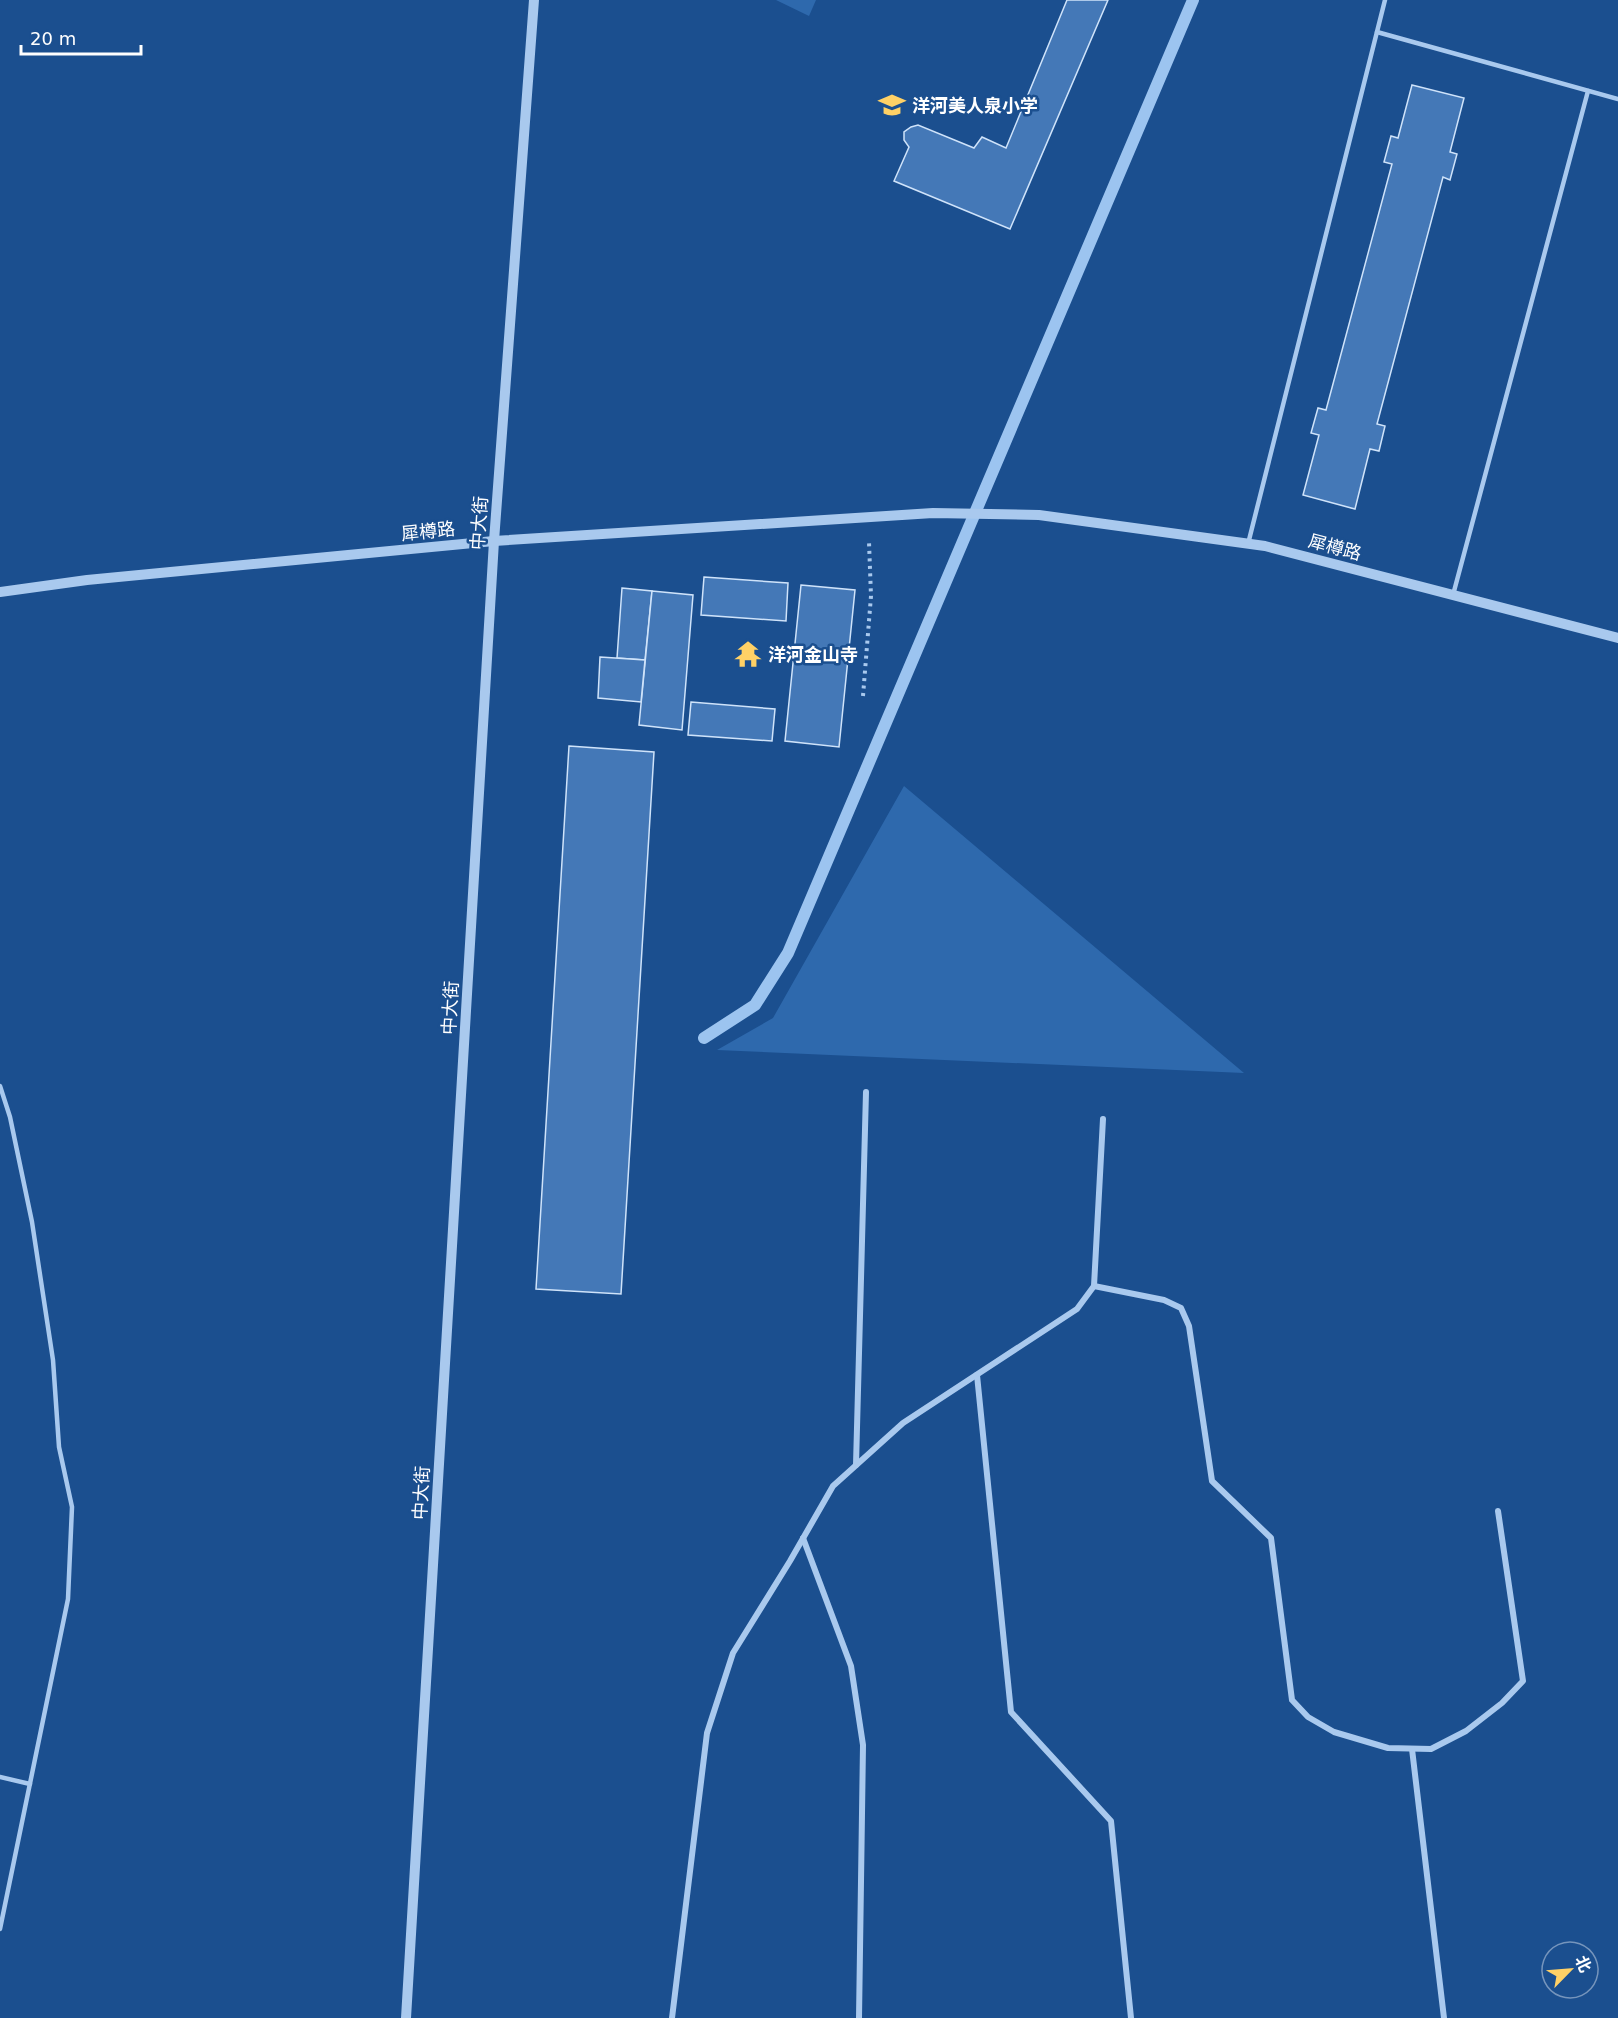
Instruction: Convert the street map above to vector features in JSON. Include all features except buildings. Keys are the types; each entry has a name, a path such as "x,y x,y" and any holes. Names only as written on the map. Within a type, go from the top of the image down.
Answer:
{"street":[{"name":"中大街","path":"405,2018 494,541 534,0"},
{"name":"犀樽路","path":"0,592 87,580 494,541 933,513 1039,515 1265,546 1618,638"},
{"path":"856,1465 866,1092"},
{"path":"672,2018 708,1733 733,1653 833,1486 903,1423 1077,1309 1094,1286 1103,1119"},
{"path":"1094,1286 1164,1299 1181,1308 1190,1326 1212,1481 1271,1538 1292,1700 1308,1717 1334,1732 1388,1748 1431,1749 1466,1731 1502,1703 1524,1681 1498,1511"},
{"path":"977,1375 1011,1712 1111,1821 1131,2018"},
{"path":"803,1538 851,1665 863,1745 859,2018"},
{"path":"1412,1749 1443,2018"}],"lane":[{"path":"1248,544 1385,0"},
{"path":"1377,32 1618,99"},
{"path":"1453,595 1588,91"},
{"path":"0,1086 10,1117 32,1222 54,1360 60,1447 72,1507 68,1599 0,1929"},
{"path":"0,1778 30,1784"}],"path":[{"path":"863,696 870,596 868,517"}],"shaded area":[{"path":"776,0 816,0 809,16"},
{"path":"904,786 1244,1073 717,1050 773,1018"}],"waterway":[{"path":"704,1038 755,1005 788,953 1193,0"}],"place":[{"name":"洋河美人泉小学","path":"892,105"},
{"name":"洋河金山寺","path":"748,654"}]}
